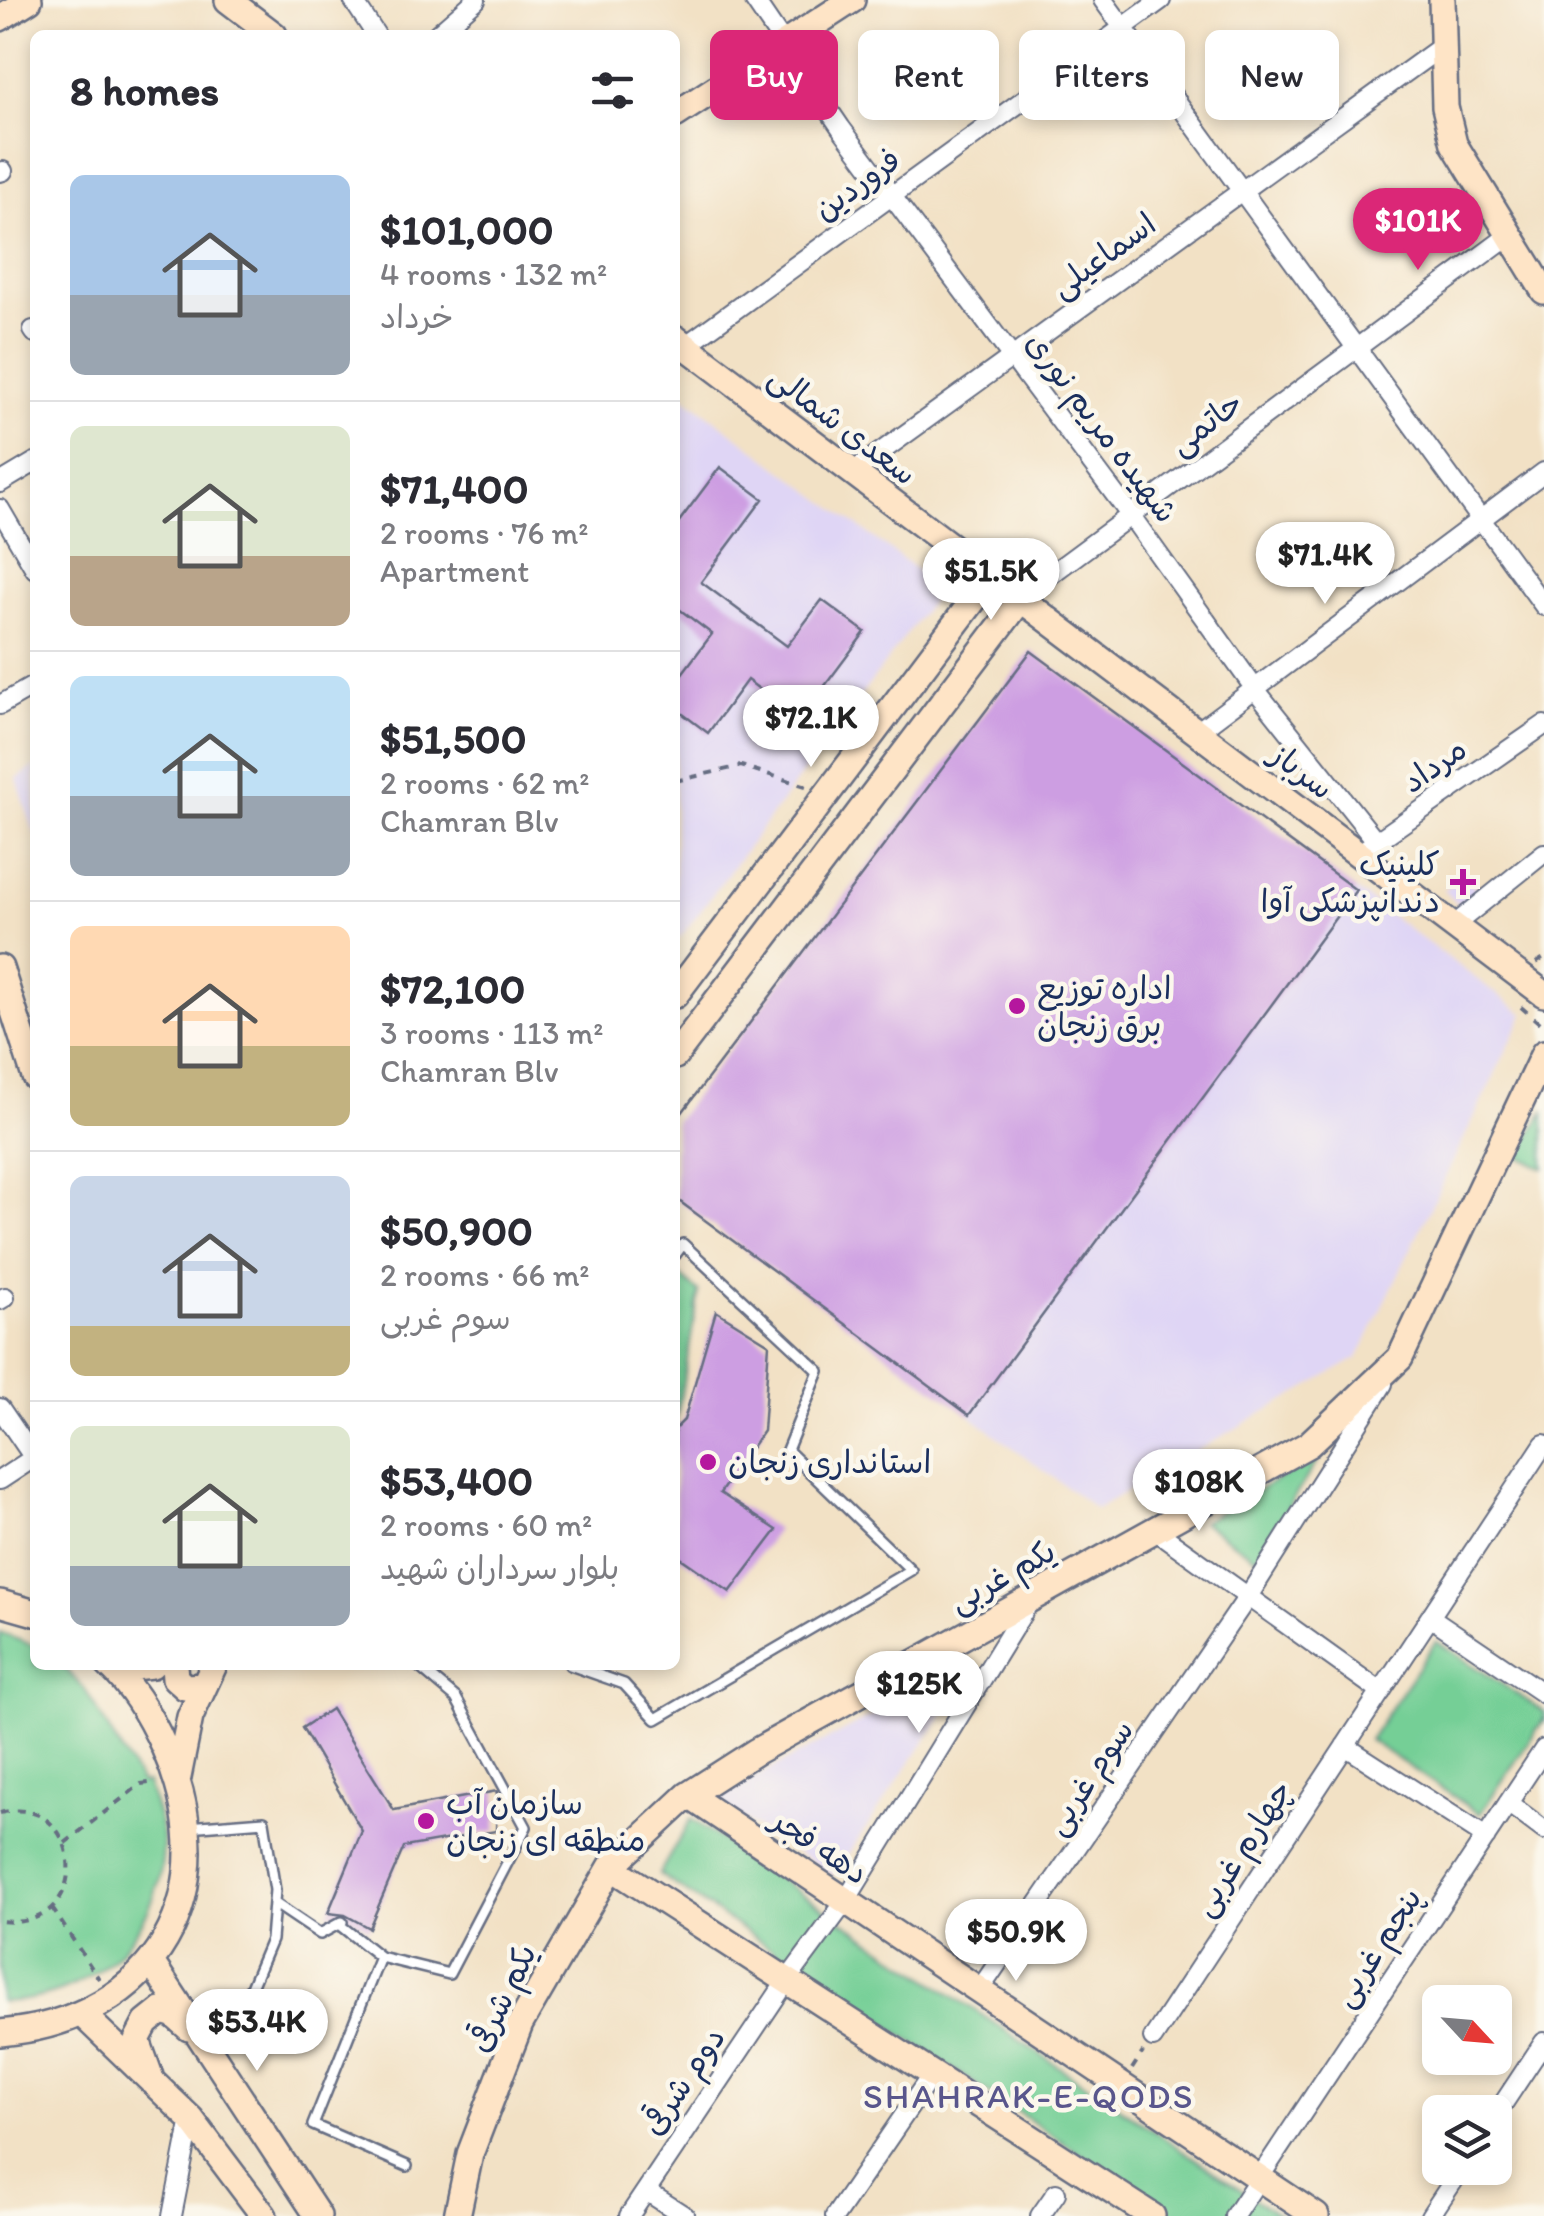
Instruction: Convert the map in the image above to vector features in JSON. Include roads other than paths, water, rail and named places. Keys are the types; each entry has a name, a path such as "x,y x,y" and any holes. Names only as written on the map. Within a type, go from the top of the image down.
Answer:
{"street":[{"path":"0,18 29,0"},
{"path":"228,0 267,30"},
{"path":"352,0 373,30"},
{"path":"442,30 476,0"},
{"name":"شهیده مریم نوری","path":"754,0 777,30"},
{"path":"805,30 852,0"},
{"path":"1103,0 1544,606"},
{"name":"فروردین","path":"680,342 892,196 1161,0"},
{"path":"1442,0 1445,107 1454,144 1544,291"},
{"name":"اسماعیلی","path":"853,472 1441,47"},
{"path":"680,113 710,93"},
{"name":"شهیده مریم نوری","path":"838,118 892,196 1132,516 1368,848"},
{"name":"حاتمی","path":"1042,580 1508,236"},
{"name":"سعدی شمالی","path":"680,342 1021,599"},
{"path":"0,483 30,465"},
{"path":"1198,732 1544,472"},
{"path":"0,509 30,560"},
{"path":"680,988 991,577"},
{"path":"680,1049 1021,599"},
{"name":"سرباز","path":"1021,599 1198,732 1368,848 1453,926 1544,994"},
{"path":"949,634 970,640 973,662"},
{"path":"0,705 30,687"},
{"name":"مرداد","path":"1368,848 1544,725"},
{"path":"1453,926 1544,854"},
{"path":"0,968 30,1055"},
{"name":"یکم غربی","path":"649,1832 688,1795 1152,1528 1309,1444 1400,1358 1544,1053"},
{"name":"سوم غربی","path":"978,1992 1249,1596 1400,1358"},
{"path":"0,1408 30,1452"},
{"name":"چهارم غربی","path":"1152,2038 1544,1444"},
{"path":"0,1480 30,1461"},
{"path":"1152,1528 1381,1692"},
{"name":"دوم شرقی","path":"629,2216 845,1902 1034,1595"},
{"path":"0,1603 30,1612"},
{"path":"1430,1617 1544,1694"},
{"path":"0,2033 42,2029 84,2016 111,1998 151,1962 174,1924 187,1883 188,1826 178,1777 152,1720 113,1670"},
{"path":"174,1670 175,1678 185,1687 210,1676"},
{"path":"178,1777 190,1717 210,1676"},
{"path":"1345,1746 1486,1837"},
{"name":"پنجم غربی","path":"1234,2216 1544,1748"},
{"name":"دهه فجر","path":"688,1795 1316,2216"},
{"path":"1508,1803 1544,1830"},
{"name":"یکم شرقی","path":"458,2216 470,2154 520,2024 611,1867 649,1832"},
{"path":"611,1867 1152,2216"},
{"path":"151,1962 318,2216"},
{"path":"152,2081 137,2040 146,2023 162,2012 173,2014 201,2038"},
{"path":"84,2016 191,2119 264,2216"},
{"path":"1509,2095 1544,2042"},
{"path":"835,2216 933,2073"},
{"path":"172,2216 191,2119"},
{"path":"1430,2216 1451,2185"},
{"path":"646,2191 685,2216"},
{"path":"1040,2216 1056,2193"}],"lane":[{"path":"584,1670 624,1684 656,1719 910,1570 787,1450 819,1371 683,1244 680,1248"},
{"path":"274,1903 320,1934 342,1924 380,1957 449,1974 526,1827 456,1698 423,1670"},
{"path":"188,1826 264,1821 274,1903 271,1940 238,2016"},
{"path":"380,1957 313,2125 407,2166"}],"place":[{"name":"کلینیک دندانپزشکی آوا","path":"1463,882"},
{"name":"اداره توزیع برق زنجان","path":"1017,1006"},
{"name":"استانداری زنجان","path":"708,1462"},
{"name":"سازمان آب منطقه ای زنجان","path":"426,1821"}],"district":[{"name":"SHAHRAK-E-QODS","path":"1029,2096"}]}
